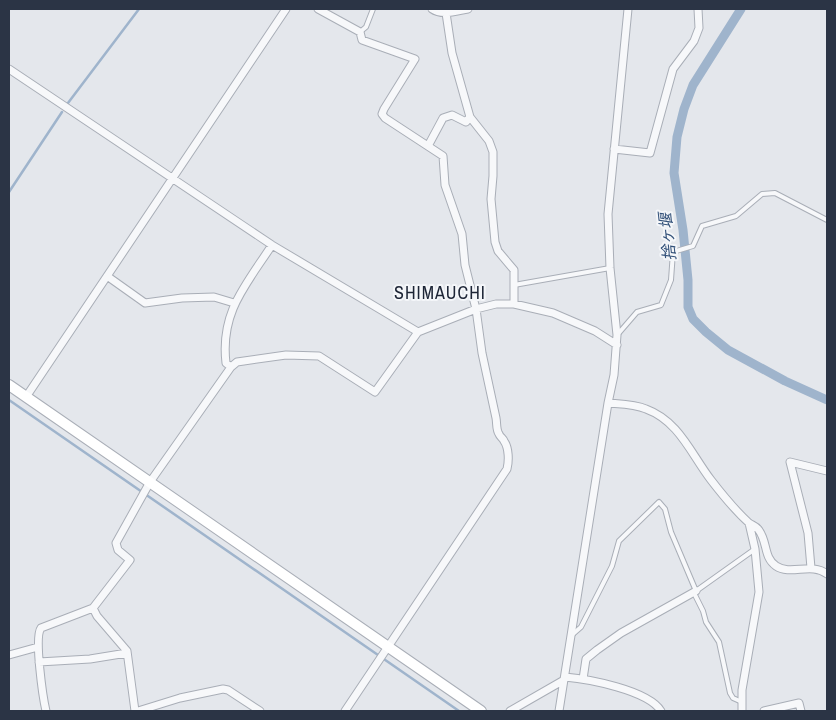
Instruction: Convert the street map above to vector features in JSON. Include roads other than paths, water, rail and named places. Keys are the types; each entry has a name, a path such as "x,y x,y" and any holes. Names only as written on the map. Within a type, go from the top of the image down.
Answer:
{"street":[{"path":"26,396 286,9"},
{"path":"318,9 360,32 362,40 415,59 382,114 385,118 443,156 445,185 460,228 465,265 476,309 482,352 497,428 507,446 509,462 507,469 345,711"},
{"path":"432,9 438,13 468,9"},
{"path":"559,711 608,402 614,375 617,346 610,268 608,214 628,9"},
{"path":"614,149 650,153 673,69 694,41 699,28 698,9"},
{"path":"446,13 452,53 470,117 489,141 492,152 493,176 491,199 495,242 498,251 514,270 514,304"},
{"path":"9,69 272,246 418,332"},
{"path":"428,146 443,118 452,115 466,122 470,117"},
{"path":"231,367 226,363 224,345 225,333 234,303 272,246"},
{"path":"108,276 145,303 182,298 214,297 234,303"},
{"path":"46,711 39,662 39,631 41,628 93,608 130,560 118,550 116,543 150,482 231,367 237,362 286,355 318,356 374,392 418,332 476,309 496,304 514,304 553,313 595,331 617,346"},
{"path":"9,385 481,711"},
{"path":"608,402 644,408 659,414 672,424 712,481 749,523 758,528 763,537 770,561 776,567 792,570 811,568 827,574"},
{"path":"811,568 808,533 790,462 827,471"},
{"path":"742,711 742,690 759,592 755,549 749,523"},
{"path":"583,679 586,659 596,650 621,633 695,592"},
{"path":"93,608 97,616 127,651 136,711 180,698 223,689 228,690 260,711"},
{"path":"9,655 38,647"},
{"path":"39,662 90,659 127,653"},
{"path":"510,711 564,679 583,679 595,681 650,699 661,711"},
{"path":"764,711 799,703 800,711"}],"lane":[{"path":"360,32 366,26 373,9"},
{"path":"617,334 637,312 661,304 671,280 673,252 693,246 702,226 736,216 762,194 775,193 827,220"},
{"path":"514,285 610,268"},
{"path":"572,634 581,627 612,566 619,541 659,502 665,509 671,532 706,622 719,642 730,693 733,698 742,702"},
{"path":"695,592 755,549"}],"waterway":[{"path":"68,103 139,9"},
{"name":"捨ヶ堰","path":"741,9 693,85 684,109 677,137 674,173 683,230 688,280 688,307 693,319 728,350 785,381 827,400"},
{"path":"9,192 62,112"},
{"path":"9,400 459,711"}],"district":[{"name":"SHIMAUCHI","path":"440,293"}]}
